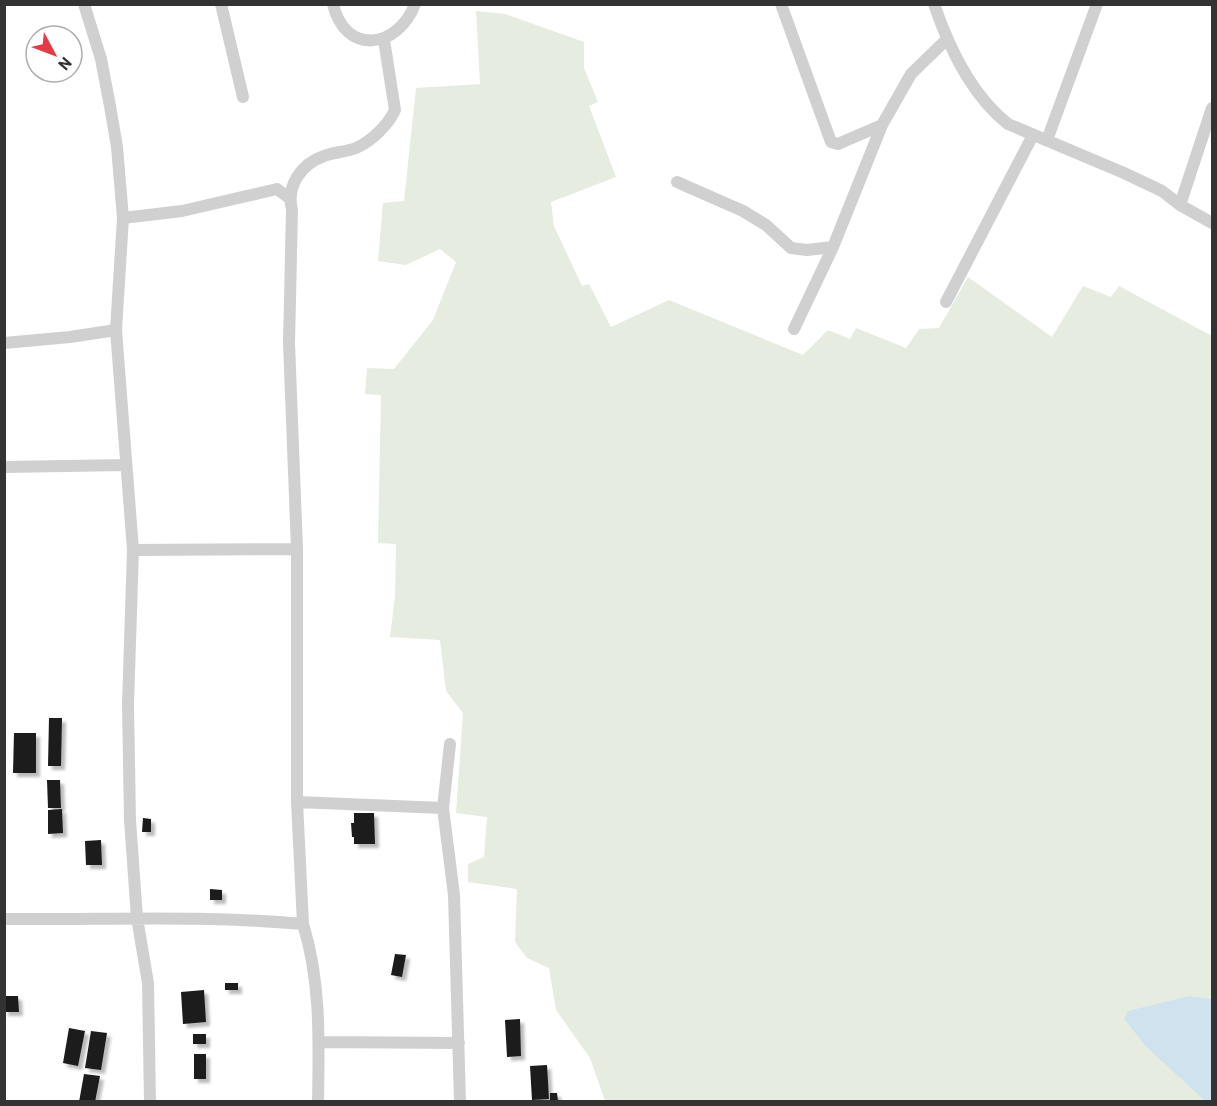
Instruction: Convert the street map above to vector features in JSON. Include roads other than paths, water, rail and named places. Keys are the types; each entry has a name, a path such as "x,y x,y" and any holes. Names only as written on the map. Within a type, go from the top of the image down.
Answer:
{"street":[{"path":"84,4 101,59 110,106 117,147 123,218 116,330 133,550 128,704 130,820 137,918 148,983 150,1101"},
{"path":"221,4 243,97"},
{"path":"333,4 336,18 350,35 358,39 384,40 406,23 415,4"},
{"path":"781,4 831,142 837,144 882,125"},
{"path":"934,4 946,40 992,112 1008,124 1162,191 1180,206 1212,223"},
{"path":"1047,140 1097,4"},
{"path":"123,218 182,212 277,189 293,182 322,156 356,148 373,137 390,120 395,110 384,40"},
{"path":"794,329 833,248 882,125 911,74 946,40"},
{"path":"1180,206 1212,108"},
{"path":"946,302 1033,135"},
{"path":"293,182 289,198 292,210 289,343 297,549 297,802 303,924 311,950 316,979 319,1042 318,1101"},
{"path":"677,183 743,211 766,225 791,248 807,250 833,248"},
{"path":"277,189 289,198"},
{"path":"4,343 116,330"},
{"path":"4,466 126,465"},
{"path":"133,550 297,549"},
{"path":"450,744 443,808 454,895 460,1101"},
{"path":"297,802 443,808"},
{"path":"4,919 137,918 303,924"},
{"path":"319,1042 459,1043"}],"water":[{"path":"1190,996 1212,999 1212,1101 1205,1101 1145,1046 1124,1019 1128,1011"}]}
